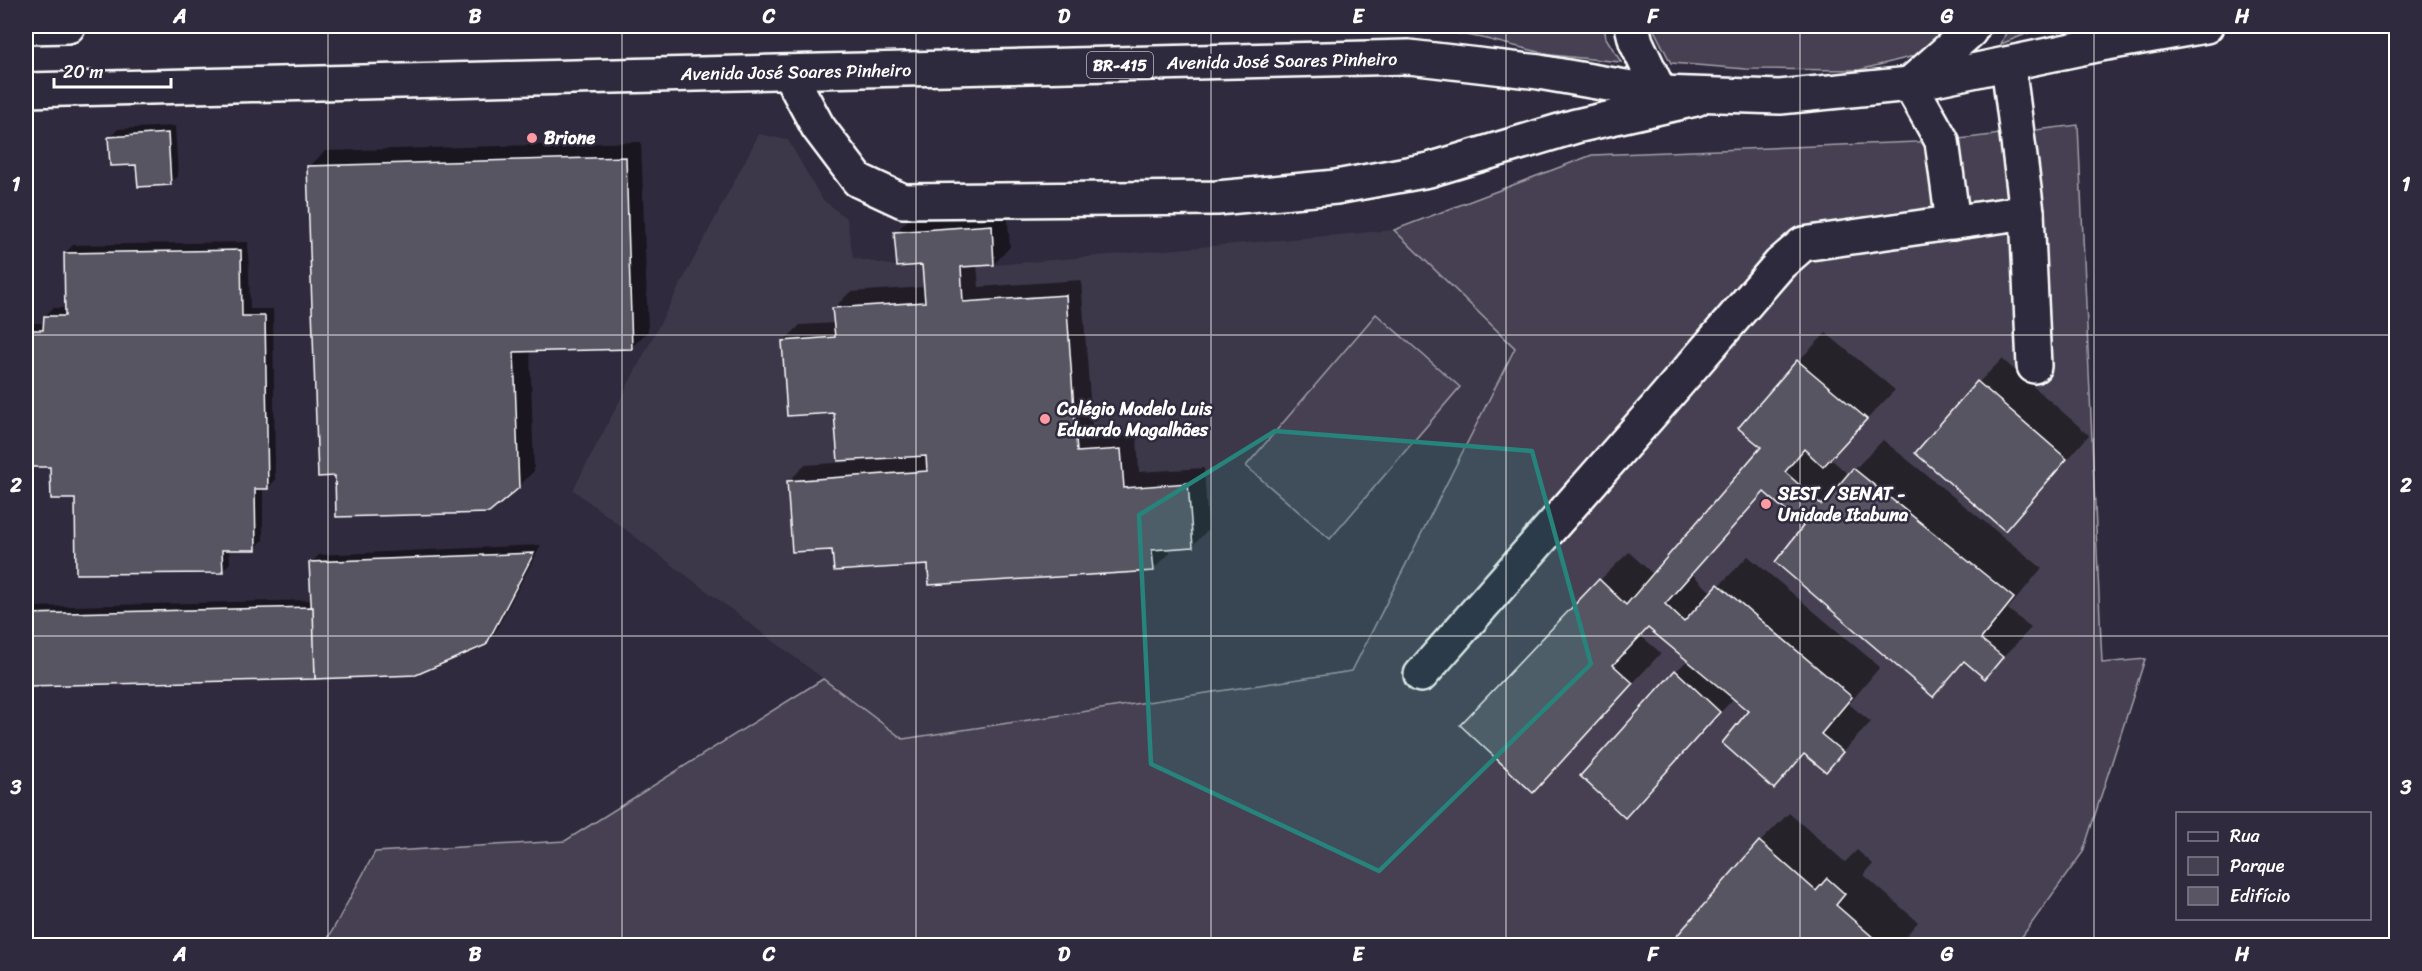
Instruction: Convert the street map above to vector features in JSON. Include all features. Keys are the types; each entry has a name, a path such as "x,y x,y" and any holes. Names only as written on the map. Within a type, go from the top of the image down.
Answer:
{"main road":[{"path":"26,27 68,26"},
{"path":"1632,26 1636,42 1660,93"},
{"path":"1953,223 1942,141 1910,84 1973,26"},
{"name":"Avenida José Soares Pinheiro","path":"26,90 1409,57 1539,72 1660,93 1780,97 1910,84 2171,30 2206,26"},
{"path":"2008,64 2027,212 2034,366"},
{"path":"789,73 818,127 858,180 903,201 1217,198 1336,187 1429,170 1576,126 1715,95"},
{"path":"1421,675 1657,407 1779,264 1803,244 2027,212"}],"highlighted area":[{"path":"1275,431 1532,451 1591,664 1379,871 1151,764 1139,515"}],"shaded area":[{"name":"Colégio Modelo Luis Eduardo Magalhães","path":"759,134 788,140 822,199 847,219 853,258 896,266 894,232 992,225 995,265 1394,230 1516,348 1352,671 903,739 573,490"}],"green space":[{"path":"1433,26 1604,26 1606,38 1621,62 1551,55 1482,38 1427,28"},
{"path":"1652,26 1945,26 1922,54 1859,70 1746,69 1671,63"},
{"path":"2009,26 2046,26 2001,44"},
{"name":"SEST / SENAT - Unidade Itabuna","path":"2078,125 2102,663 2145,659 2083,852 2016,945 324,946 375,852 565,841 823,679 903,739 1352,671 1515,348 1394,230 1592,155 1942,141"},
{"path":"1376,314 1460,387 1330,539 1246,466"}],"building":[{"path":"168,133 171,185 138,187 136,165 110,166 108,137"},
{"path":"626,157 632,349 514,352 519,488 489,513 336,517 335,476 318,477 307,166"},
{"path":"992,225 994,265 961,267 963,302 1066,295 1077,452 1121,449 1124,488 1188,483 1193,547 1152,550 1154,571 929,585 928,565 834,571 832,550 792,552 787,481 927,471 926,456 838,461 834,413 787,416 782,341 835,337 832,308 925,302 922,265 897,267 894,232"},
{"path":"241,250 242,316 265,316 268,489 255,489 256,550 222,550 223,573 76,574 75,499 51,499 50,467 28,467 26,330 43,330 44,316 65,316 64,253"},
{"path":"1797,360 1867,419 1823,467 1804,449 1785,472 1822,505 1853,468 2014,598 1981,639 2003,657 1985,679 1964,661 1933,697 1775,562 1803,526 1764,492 1665,604 1684,622 1718,584 1852,697 1821,734 1843,752 1826,772 1804,754 1774,789 1722,743 1748,711 1648,628 1613,665 1633,683 1533,793 1460,725 1599,579 1626,605 1761,447 1738,428"},
{"path":"1977,381 2067,459 2005,531 1915,453"},
{"path":"534,553 486,645 416,675 315,679 309,562"},
{"path":"313,607 315,679 27,686 26,614"},
{"path":"1675,670 1720,712 1625,818 1580,776"},
{"path":"1759,841 1816,891 1827,878 1845,894 1836,905 1883,946 1668,946"}],"place":[{"name":"Brione","path":"532,138"},
{"name":"Colégio Modelo Luis Eduardo Magalhães","path":"1045,419"},
{"name":"SEST / SENAT - Unidade Itabuna","path":"1766,504"}]}
